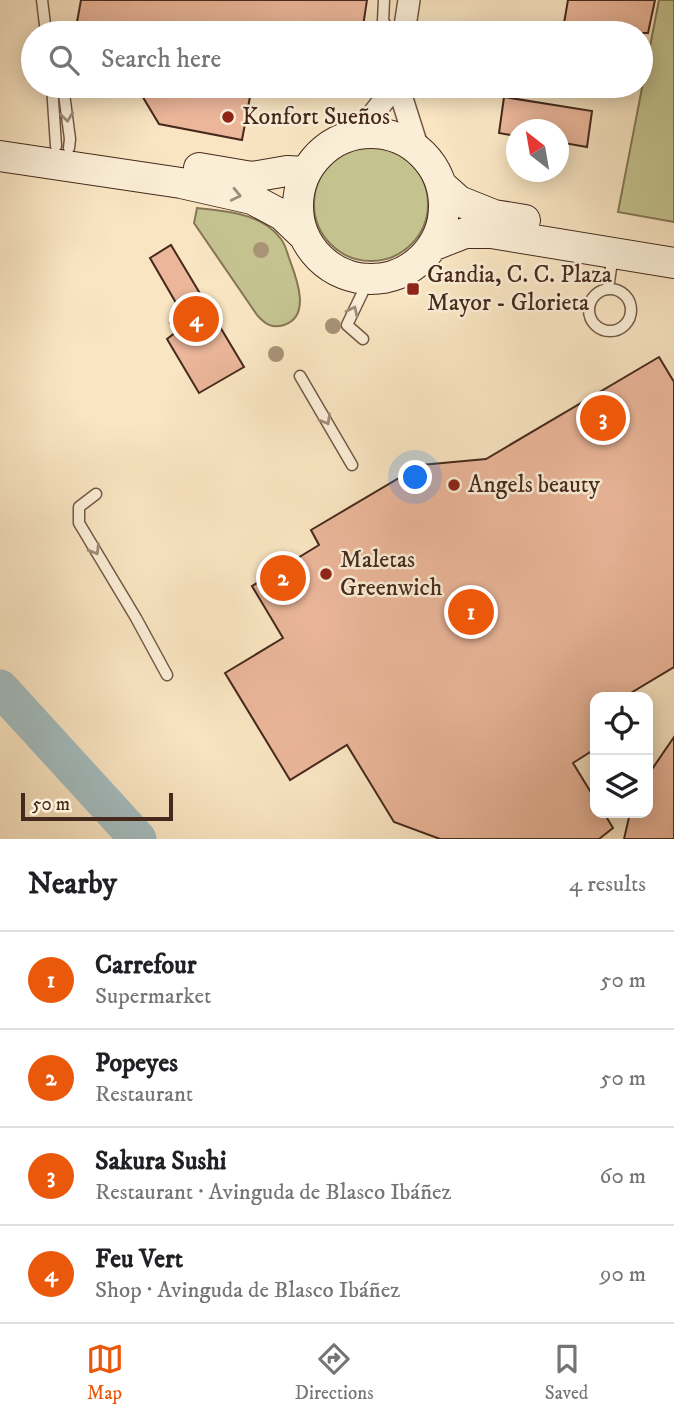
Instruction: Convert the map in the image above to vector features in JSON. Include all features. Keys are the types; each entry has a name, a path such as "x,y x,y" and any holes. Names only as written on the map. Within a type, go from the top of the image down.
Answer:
{"main road":[{"path":"379,133 400,138 418,149 432,166 441,185 444,206 441,227 432,246 415,264 393,275 369,279 354,277 326,264 315,254 304,236 299,220 300,188 305,172 318,154 336,141 358,134 379,133"},
{"path":"0,137 252,177 287,171 305,172"},
{"path":"0,156 181,183 252,199 282,215 304,236"},
{"path":"441,185 458,201 494,215 674,243"},
{"path":"432,246 465,233 491,233 674,263"}],"street":[{"path":"406,21 409,0"},
{"path":"358,134 386,98"},
{"path":"400,98 418,149"}],"lane":[{"path":"42,0 49,21"},
{"path":"383,21 384,0"},
{"path":"54,98 62,147"},
{"path":"62,147 70,139 65,98"},
{"path":"608,289 613,253"},
{"path":"363,339 347,325 369,279"},
{"path":"608,289 625,295 631,305 629,321 614,331 597,327 589,310 593,298 608,289"},
{"path":"300,376 352,465"},
{"path":"96,494 79,507 79,523 167,675"}],"shaded area":[{"path":"659,0 674,0 674,222 618,212 640,98 653,98 653,31"},
{"path":"371,147 393,151 411,164 424,182 428,204 424,226 411,244 393,257 371,261 349,257 331,244 318,226 314,204 318,182 331,164 349,151"},
{"path":"197,208 252,218 280,237 300,295 298,313 293,320 284,325 272,326 257,315 194,223"}],"building":[{"path":"81,0 367,0 364,21 77,21"},
{"path":"568,0 655,0 651,21 564,21"},
{"path":"143,98 250,98 242,140 159,124"},
{"path":"504,98 592,111 587,147 569,144 569,119 506,119 506,134 499,133"},
{"path":"171,245 244,367 199,393 167,339 176,332 170,323 183,315 150,258"},
{"path":"659,357 674,382 674,667 632,692 590,692 590,752 573,763 590,791 590,818 607,818 613,828 599,839 440,839 394,822 347,745 290,780 225,673 283,638 252,586 319,545 311,530 421,465 486,459"},
{"path":"674,737 674,839 624,839 629,818 653,818 653,768"}],"waterway":[{"path":"0,688 138,839"}],"place":[{"name":"Konfort Sueños","path":"228,117"},
{"name":"Gandia, C. C. Plaza Mayor - Glorieta","path":"413,289"},
{"name":"Feu Vert","path":"196,319"},
{"name":"Sakura Sushi","path":"603,418"},
{"name":"Angels beauty","path":"454,485"},
{"name":"Maletas Greenwich","path":"326,574"},
{"name":"Popeyes","path":"283,578"},
{"name":"Carrefour","path":"471,612"}]}
